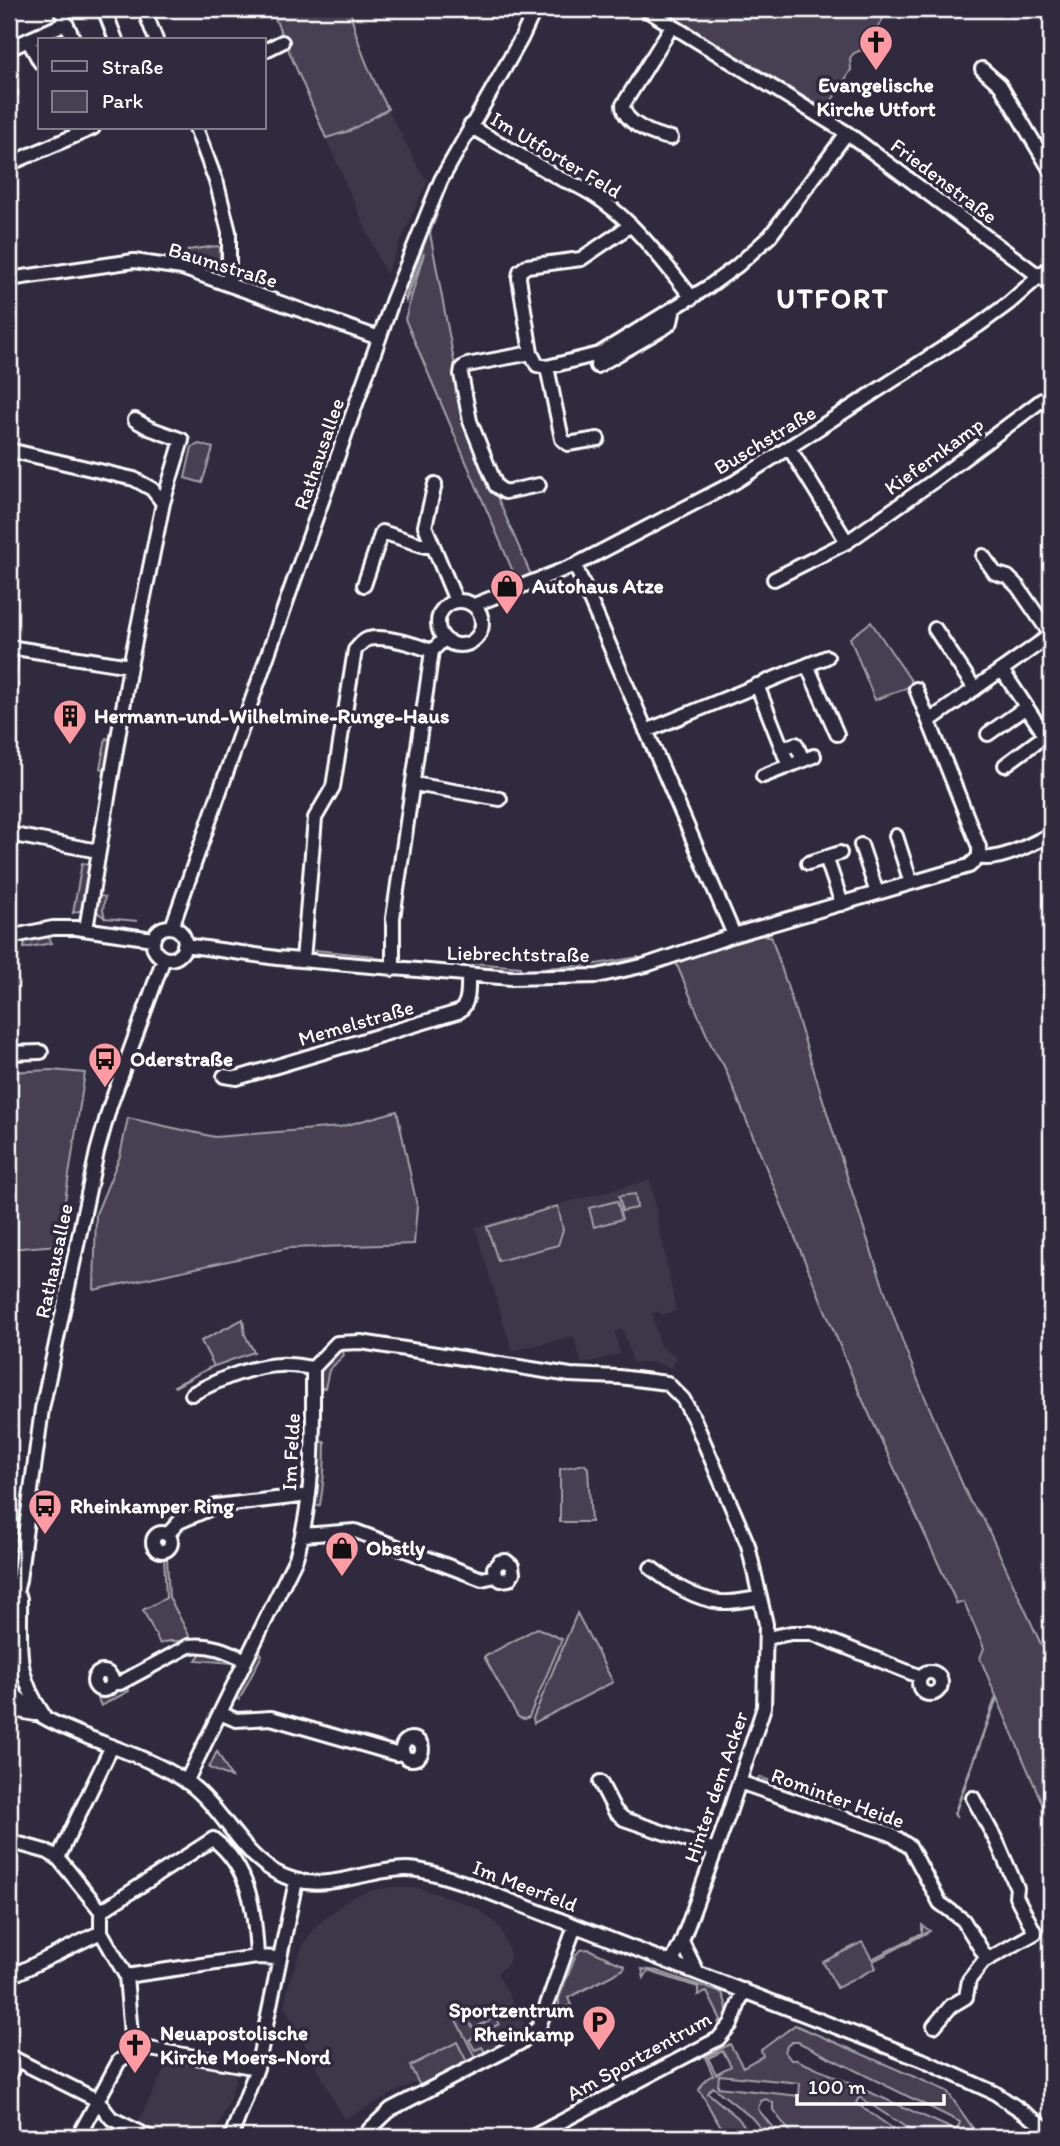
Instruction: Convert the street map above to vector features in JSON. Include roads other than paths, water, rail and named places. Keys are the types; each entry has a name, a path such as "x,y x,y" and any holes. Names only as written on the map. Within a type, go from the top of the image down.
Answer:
{"street":[{"path":"60,9 73,38"},
{"path":"104,9 116,38"},
{"path":"144,9 155,38"},
{"name":"Rathausallee","path":"172,927 393,299 441,180 521,39 535,9"},
{"name":"Friedenstraße","path":"645,9 847,133 1051,285"},
{"path":"9,49 66,23"},
{"path":"671,138 657,136 626,116 622,110 672,26"},
{"path":"28,40 38,58"},
{"path":"266,50 282,42"},
{"path":"982,69 1000,85 1051,171"},
{"name":"Im Utforter Feld","path":"470,126 561,179 576,184 631,225 692,298"},
{"path":"9,164 88,130"},
{"path":"197,130 217,184 229,232 229,283"},
{"path":"631,225 581,259 527,266 520,271 531,353 537,365 547,366 599,354 692,298 737,266 770,236 847,133"},
{"name":"Baumstraße","path":"9,279 134,261 182,268 379,338"},
{"name":"Buschstraße","path":"474,605 575,565 735,482 979,325 1051,266"},
{"path":"597,366 667,326 671,322 674,308"},
{"path":"531,353 467,365 461,374 470,421 496,486 505,492 539,485"},
{"path":"547,366 562,439 568,444 598,439"},
{"name":"Kiefernkamp","path":"774,579 847,542 1042,400"},
{"path":"86,929 130,666 163,503 182,440 135,420"},
{"path":"790,449 847,542"},
{"path":"9,450 134,479 152,489 163,503"},
{"path":"435,484 425,526 456,601"},
{"path":"364,585 382,532 425,546 432,544"},
{"path":"929,722 1051,635 1018,587 1008,577 995,573 983,556"},
{"path":"575,565 734,935"},
{"path":"456,601 474,605 482,617 481,632 477,638 471,643 457,645 444,639 439,632 438,616 448,604 456,601"},
{"path":"935,629 975,689"},
{"path":"303,960 315,818 333,786 355,650 362,642 370,639 413,644 432,651"},
{"path":"393,969 393,918 432,651 444,639"},
{"path":"9,646 130,666"},
{"path":"646,731 827,657"},
{"path":"807,665 836,734"},
{"path":"1002,670 1041,729 1043,737 1005,765"},
{"path":"757,685 789,766"},
{"path":"915,689 979,847 979,857"},
{"path":"988,734 1026,707"},
{"path":"763,776 808,758 796,744 782,749"},
{"path":"414,784 500,799"},
{"path":"9,834 98,851"},
{"name":"Liebrechtstraße","path":"184,946 393,969 511,978 597,976 646,965 734,935 969,866 979,857 985,859 999,856 1051,834"},
{"path":"896,836 911,883"},
{"path":"860,845 877,893"},
{"path":"808,863 840,853"},
{"path":"826,858 842,904"},
{"path":"172,927 182,934 184,946 178,955 164,958 156,953 153,939 160,929 172,927"},
{"path":"9,937 53,928 86,929 153,939"},
{"name":"Rathausallee","path":"9,1623 19,1580 42,1409 97,1152 110,1106 164,958"},
{"name":"Memelstraße","path":"224,1076 237,1078 458,1012 467,1001 468,974"},
{"path":"9,1053 41,1052"},
{"name":"Hinter dem Acker","path":"313,1368 337,1343 361,1342 570,1375 619,1377 667,1384 683,1399 748,1545 766,1623 766,1638 764,1707 715,1850 672,1962"},
{"path":"192,1394 215,1381 270,1367 280,1365 313,1368"},
{"name":"Im Felde","path":"186,1782 296,1558 303,1535 309,1495 313,1446 313,1368"},
{"path":"167,1535 179,1522 216,1506 309,1495"},
{"path":"303,1535 355,1531 468,1575 482,1579 495,1576"},
{"path":"651,1568 676,1586 699,1597 723,1602 760,1598"},
{"path":"19,1580 21,1667 44,1718"},
{"path":"766,1638 791,1633 811,1633 921,1677"},
{"path":"112,1684 120,1683 189,1646 201,1644 222,1649 246,1660"},
{"name":"Im Meerfeld","path":"9,1690 44,1718 159,1766 186,1782 207,1799 260,1861 277,1873 296,1881 328,1881 405,1869 425,1871 462,1882 962,2076 1008,2101 1051,2131"},
{"path":"9,1709 44,1718"},
{"path":"220,1713 236,1720 271,1718 396,1754 402,1752"},
{"path":"58,1858 112,1746"},
{"path":"600,1782 615,1811 624,1819 715,1850"},
{"name":"Rominter Heide","path":"739,1782 902,1840 910,1847 940,1903 963,1920 987,1959"},
{"path":"934,2026 951,2006 966,1997 970,1980 987,1959 1035,1933 1016,1896 1017,1888 997,1842 973,1798"},
{"path":"101,1911 213,1839 230,1856 243,1878 255,1912 257,1957"},
{"path":"9,1841 58,1858 101,1911 101,1932 126,1976 131,2035 139,2047 257,2068"},
{"path":"231,2137 257,2068 296,1881"},
{"path":"369,2130 391,2109 520,2043 536,2031 547,2008 575,1926"},
{"path":"9,1977 101,1932"},
{"path":"682,1941 697,1972"},
{"path":"126,1976 257,1957 278,1958"},
{"name":"Am Sportzentrum","path":"532,2137 718,2039 730,2026 744,1990"},
{"path":"78,2137 119,2062 139,2047"},
{"path":"9,2076 13,2058 97,2100 111,2118 142,2136"}],"place":[{"name":"Evangelische Kirche Utfort","path":"876,72"},
{"name":"Autohaus Atze","path":"507,616"},
{"name":"Hermann-und-Wilhelmine-Runge-Haus","path":"70,746"},
{"name":"Oderstraße","path":"105,1089"},
{"name":"Rheinkamper Ring","path":"45,1536"},
{"name":"Obstly","path":"342,1578"},
{"name":"Sportzentrum Rheinkamp","path":"599,2052"},
{"name":"Neuapostolische Kirche Moers-Nord","path":"135,2075"}],"district":[{"name":"UTFORT","path":"833,298"}]}
